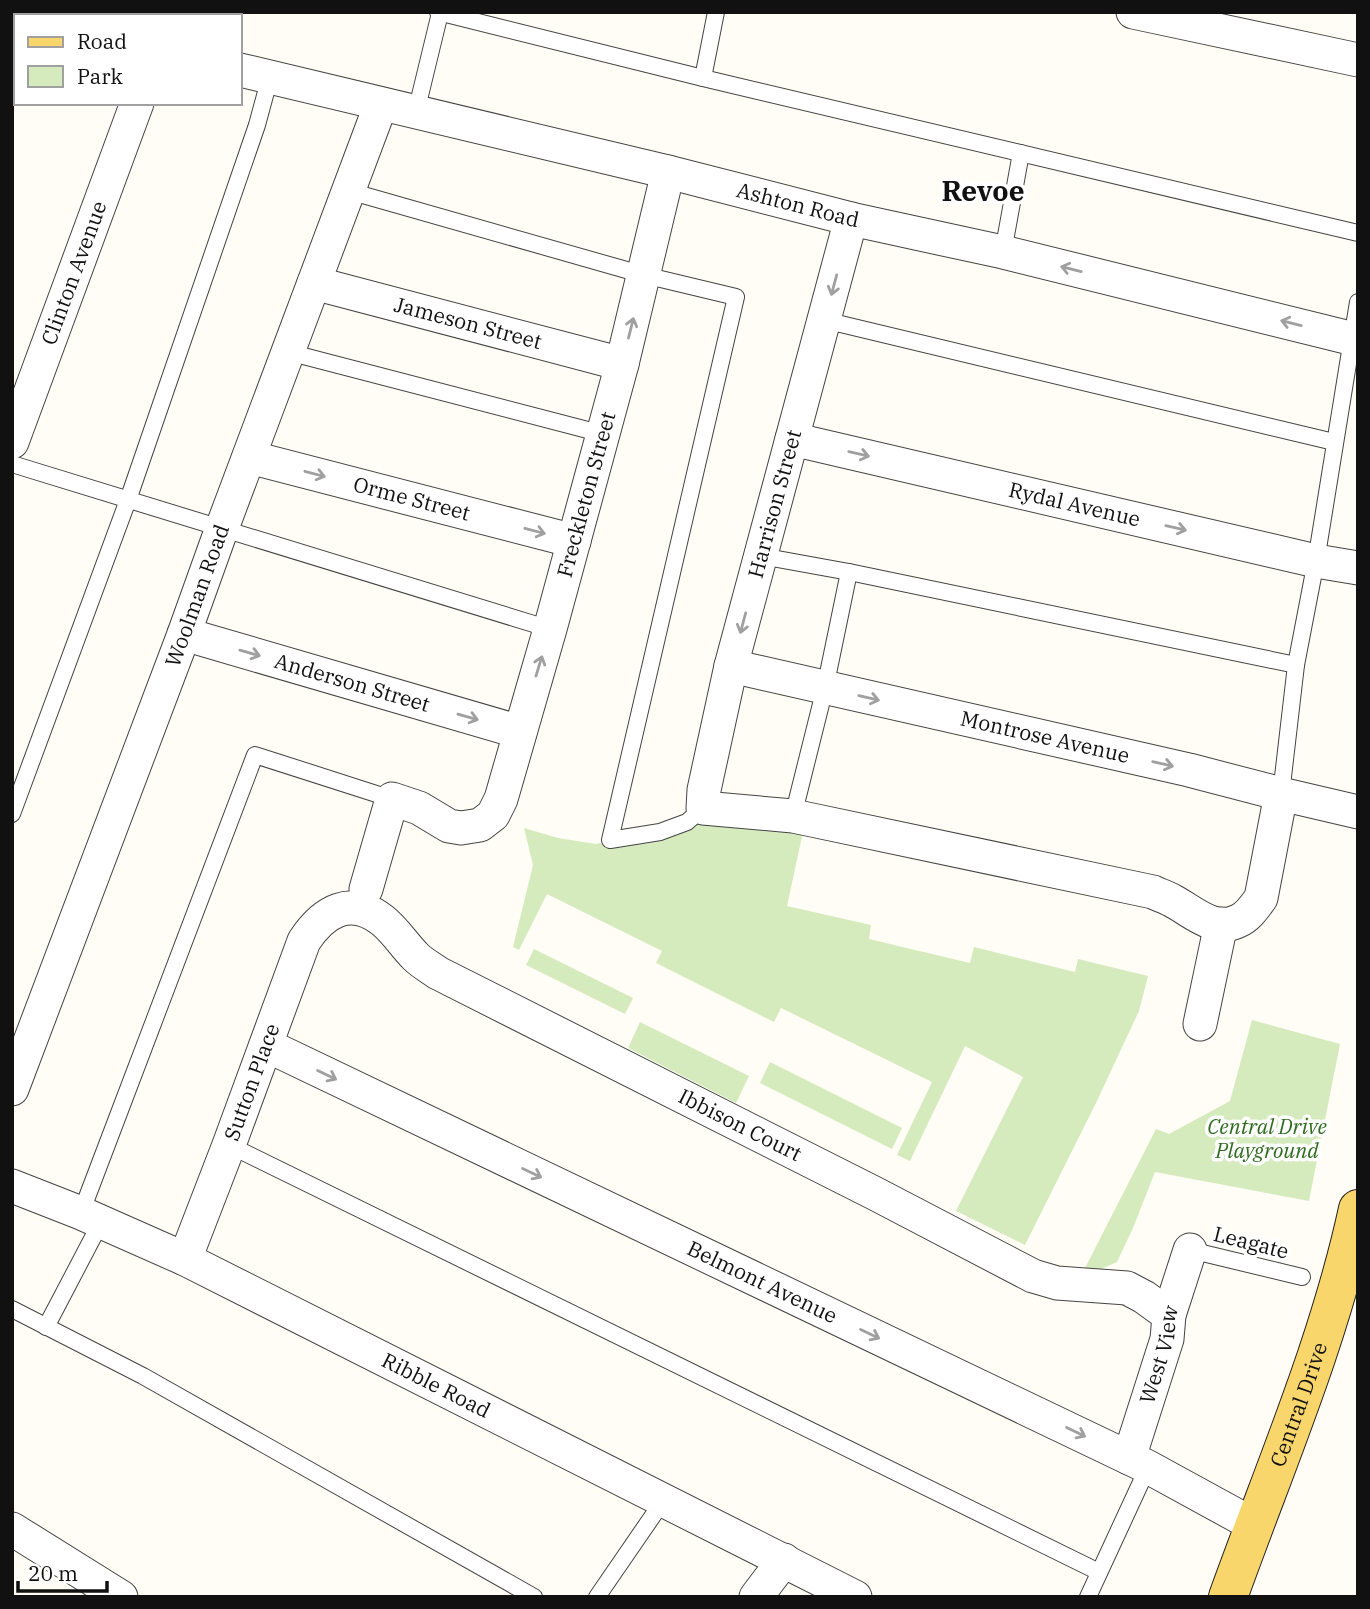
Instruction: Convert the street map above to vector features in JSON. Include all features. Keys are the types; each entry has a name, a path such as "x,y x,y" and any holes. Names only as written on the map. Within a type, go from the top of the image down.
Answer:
{"main road":[{"name":"Central Drive","path":"1228,1597 1306,1390 1339,1287 1358,1209"}],"street":[{"path":"1133,12 1358,60"},
{"name":"Ashton Road","path":"255,74 668,172 851,219 1003,252 1355,339"},
{"name":"Woolman Road","path":"16,1069 184,634 381,104"},
{"name":"Clinton Avenue","path":"12,442 136,105"},
{"name":"Freckleton Street","path":"392,799 419,808 455,827 472,827 480,825 493,815 501,799 622,364 668,172"},
{"name":"Harrison Street","path":"704,799 731,666 851,219"},
{"name":"Jameson Street","path":"314,283 622,364"},
{"name":"Rydal Avenue","path":"792,439 1316,561 1358,568"},
{"name":"Orme Street","path":"249,457 574,541"},
{"name":"Anderson Street","path":"184,634 520,732"},
{"name":"Montrose Avenue","path":"731,666 1189,770 1358,812"},
{"path":"704,799 1153,892 1172,900 1204,920 1221,924 1238,922 1261,898 1281,794"},
{"path":"366,889 392,799"},
{"name":"Ibbison Court","path":"328,914 343,908 361,908 371,912 384,920 416,958 438,973 1033,1276 1057,1283 1127,1288 1168,1315"},
{"name":"Sutton Place","path":"185,1259 303,941 314,925 328,914"},
{"path":"1200,1024 1221,924"},
{"name":"Belmont Avenue","path":"265,1045 1139,1462 1254,1525"},
{"name":"Ribble Road","path":"12,1185 185,1259 855,1597"},
{"name":"West View","path":"1139,1462 1167,1339 1168,1315 1190,1250"},
{"path":"12,1529 121,1597"},
{"path":"756,1597 783,1560"}],"lane":[{"path":"703,78 716,12"},
{"path":"416,112 439,13 1358,233"},
{"path":"12,814 128,500 257,125 255,74"},
{"path":"1003,252 1021,153"},
{"path":"349,191 644,275 736,297 610,840 660,832 687,822 704,799"},
{"path":"1281,794 1296,665 1316,561 1334,442 1355,339 1358,302"},
{"path":"824,320 1334,442"},
{"path":"288,352 603,434"},
{"path":"12,464 550,629"},
{"path":"761,556 1296,665"},
{"path":"793,816 825,688 849,572"},
{"path":"46,1327 91,1217 254,755 392,799"},
{"path":"229,1145 1100,1572"},
{"name":"Leagate","path":"1190,1250 1302,1277"},
{"path":"12,1309 143,1376 534,1597"},
{"path":"1088,1597 1100,1572 1139,1462"},
{"path":"597,1597 663,1501"}],"green space":[{"path":"806,818 787,906 871,925 869,939 970,963 974,947 1075,972 1078,959 1148,976 1139,1011 1025,1245 956,1211 1023,1077 965,1046 910,1161 897,1155 932,1082 781,1008 774,1022 656,963 662,951 547,894 519,950 513,947 533,865 524,828 558,838 596,844 687,822"},
{"path":"534,949 633,998 625,1014 526,965"},
{"name":"Central Drive Playground","path":"1252,1020 1340,1044 1309,1201 1155,1172 1117,1262 1101,1269 1083,1272 1156,1129 1169,1134 1230,1101"},
{"path":"640,1022 749,1076 736,1103 628,1048"},
{"path":"770,1062 902,1128 892,1149 760,1083"}],"district":[{"name":"Revoe","path":"983,191"}]}
